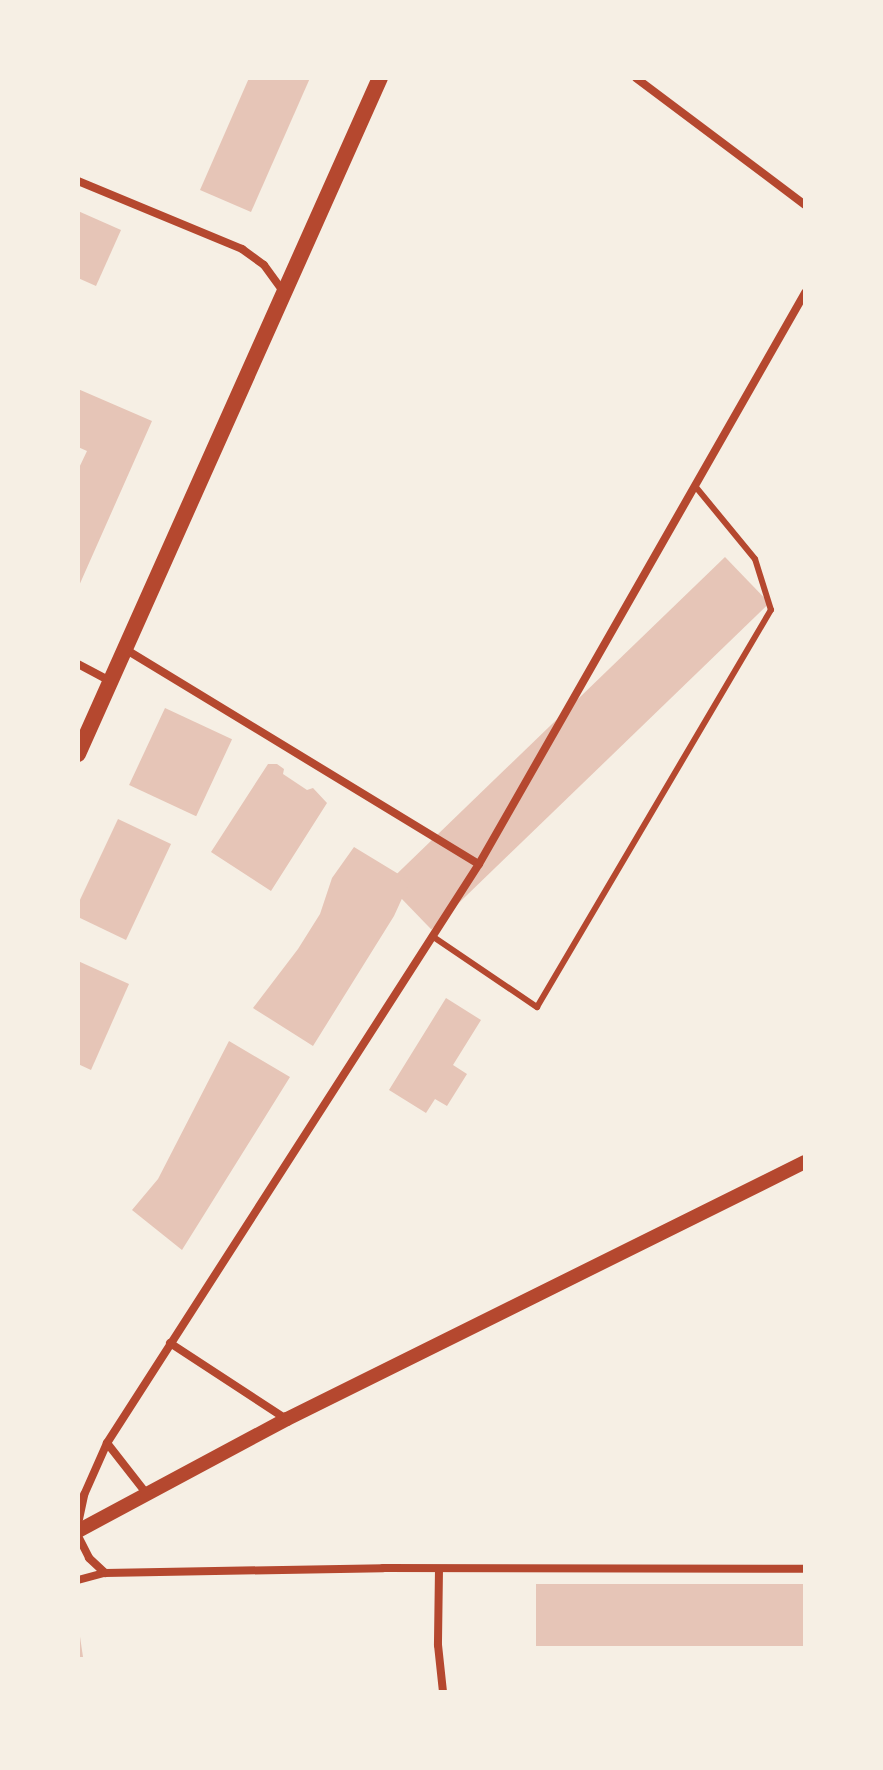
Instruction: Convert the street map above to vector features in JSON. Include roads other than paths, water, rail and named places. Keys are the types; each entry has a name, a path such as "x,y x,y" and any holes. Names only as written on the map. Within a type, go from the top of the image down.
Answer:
{"main road":[{"path":"78,754 380,78"}],"street":[{"path":"636,78 805,205"},
{"path":"78,181 242,249 264,265 284,294"},
{"path":"78,1524 84,1495 107,1443 479,864 805,293"},
{"path":"124,649 479,864"},
{"path":"78,664 110,681"},
{"path":"105,1573 89,1558 78,1534 146,1493 287,1419 805,1162"},
{"path":"170,1343 287,1419"},
{"path":"107,1443 146,1493"},
{"path":"439,1569 438,1645 443,1692"},
{"path":"78,1580 105,1573 805,1569"}],"lane":[{"path":"432,936 537,1007 771,610 755,559 695,486"}]}
